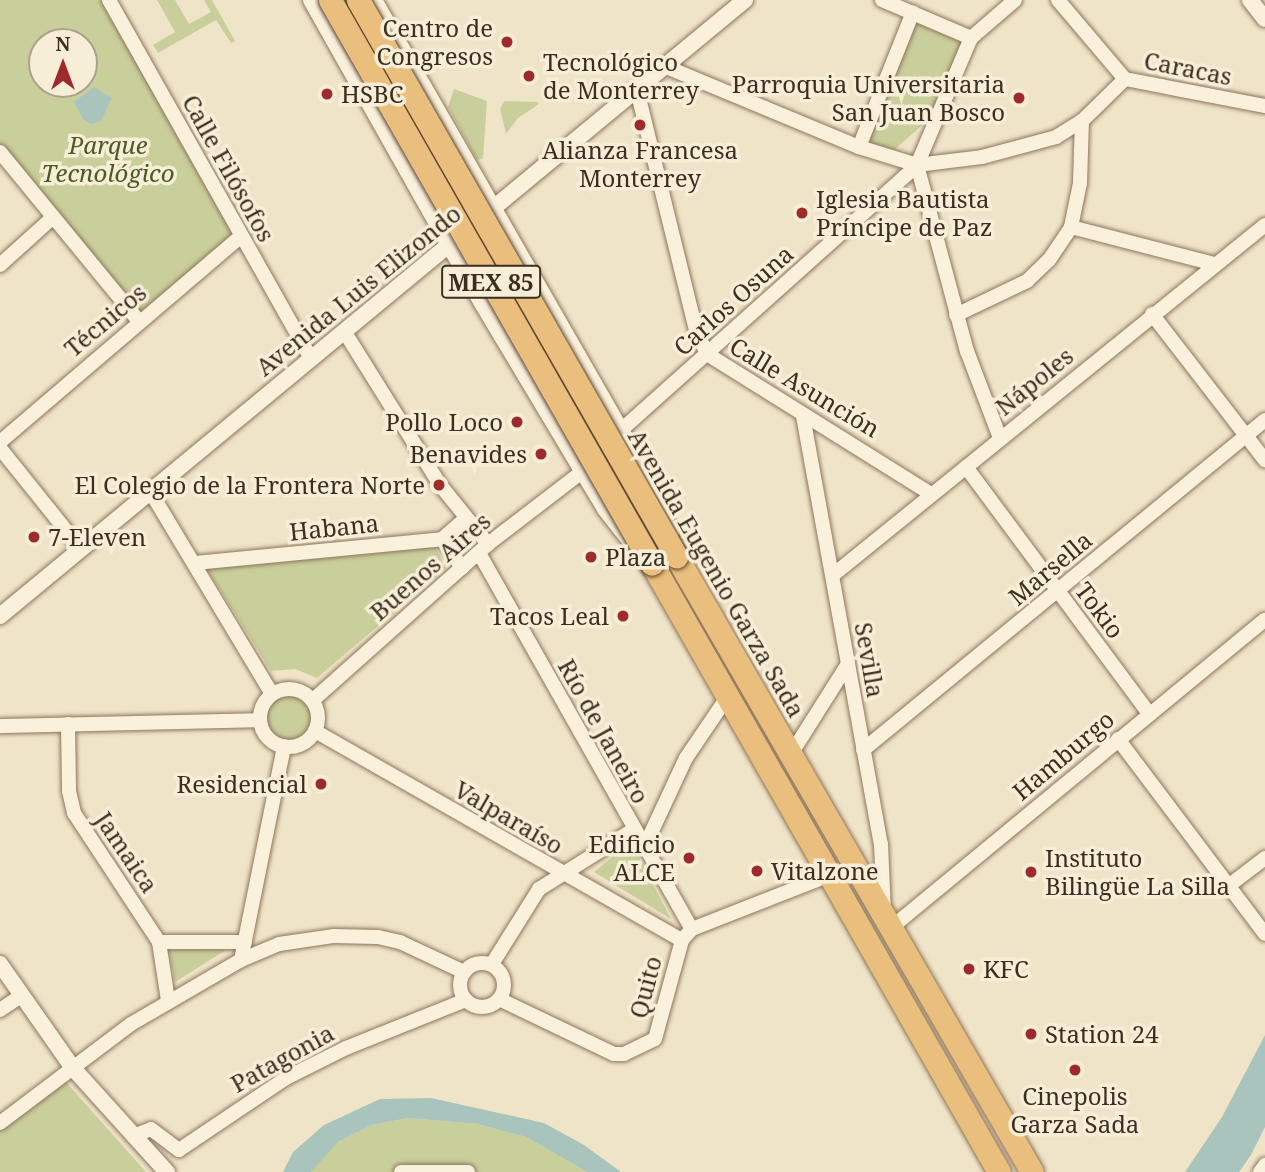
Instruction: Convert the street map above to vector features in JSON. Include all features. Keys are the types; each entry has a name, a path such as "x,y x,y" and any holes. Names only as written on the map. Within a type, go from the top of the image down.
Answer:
{"highway":[{"name":"Avenida Eugenio Garza Sada","path":"330,0 832,874 999,1172"},
{"name":"Avenida Eugenio Garza Sada","path":"358,0 1032,1172"}],"street":[{"name":"Calle Filósofos","path":"109,0 310,357"},
{"path":"311,0 483,305 582,472 615,522 653,565"},
{"path":"374,0 662,505 677,558"},
{"name":"Avenida Luis Elizondo","path":"0,616 745,0"},
{"path":"882,0 971,38"},
{"name":"Carlos Osuna","path":"620,431 917,165 971,38 1015,0"},
{"path":"1058,0 1125,79"},
{"path":"1250,0 1265,19"},
{"path":"859,147 913,12"},
{"path":"664,66 859,147 917,165 956,315 1000,438"},
{"name":"Caracas","path":"917,165 1014,149 1055,137 1082,121 1125,79 1265,106"},
{"name":"Calle Asunción","path":"637,90 696,331 707,354 931,494"},
{"path":"956,315 1027,281 1049,260 1070,227 1080,183 1082,121"},
{"path":"0,152 139,321"},
{"path":"417,189 431,196 451,192 463,179 463,160"},
{"path":"0,265 52,218"},
{"name":"Nápoles","path":"833,575 1265,225"},
{"path":"1070,227 1214,264"},
{"name":"Técnicos","path":"0,442 241,236"},
{"path":"483,305 484,282 498,266 512,263 530,273"},
{"path":"1152,314 1265,460"},
{"name":"Río de Janeiro","path":"344,331 466,519 644,848 687,934"},
{"name":"Sevilla","path":"803,416 885,871 888,920"},
{"name":"Marsella","path":"863,750 1265,420"},
{"path":"0,448 82,549"},
{"name":"Tokio","path":"965,467 1149,713"},
{"name":"Buenos Aires","path":"313,700 483,549 582,472"},
{"path":"150,491 272,694"},
{"path":"462,568 442,539 466,519"},
{"name":"Habana","path":"195,563 442,539"},
{"name":"Hamburgo","path":"888,920 1265,620"},
{"path":"791,754 848,664"},
{"path":"293,690 313,700 317,710 315,731 307,740 284,746 264,733 260,720 264,701 272,694 293,690"},
{"path":"644,848 686,758 728,696"},
{"path":"0,726 260,720"},
{"name":"Jamaica","path":"68,724 69,791 74,813 159,942 168,1000"},
{"name":"Valparaíso","path":"315,731 562,873 687,934"},
{"path":"1118,739 1265,934"},
{"path":"241,960 284,746"},
{"path":"492,964 534,894 562,873 633,830"},
{"path":"1227,887 1265,858"},
{"path":"687,934 832,874"},
{"name":"Quito","path":"499,999 614,1054 624,1054 655,1039 687,934"},
{"path":"0,1123 72,1067 168,1000 241,960 298,940 378,937 400,942 464,972"},
{"path":"159,942 246,942"},
{"path":"0,964 72,1067 167,1172"},
{"path":"492,964 502,977 499,999 477,1006 466,1000 460,981 464,972 472,965 492,964"},
{"path":"0,1010 22,995"},
{"name":"Patagonia","path":"133,1136 151,1129 179,1150 286,1078 346,1048 466,1000"},
{"path":"1260,1172 1265,1166"},
{"path":"409,1172 468,1172"}],"green space":[{"name":"Parque Tecnológico","path":"0,0 109,0 239,237 140,320 0,151"},
{"path":"157,0 175,0 189,24 211,12 204,0 212,0 235,41 231,43 216,20 158,53 153,45 175,32"},
{"path":"913,12 971,38 942,108 887,156 859,147"},
{"path":"454,89 487,101 483,158 477,160 448,107"},
{"path":"505,101 539,104 518,118 506,134 500,108"},
{"path":"434,545 446,568 317,678 295,669 271,671 204,564"},
{"path":"289,689 300,691 313,702 318,718 316,729 305,742 289,747 278,745 265,734 260,718 262,707 273,694"},
{"path":"631,842 671,919 594,872"},
{"path":"221,949 226,950 175,982 169,950"},
{"path":"65,1081 146,1172 0,1172 0,1125"},
{"path":"408,1118 477,1124 526,1137 587,1172 311,1172 316,1161 338,1142 372,1125"}],"water":[{"path":"98,89 112,98 101,121 91,124 83,119 74,102 79,98 98,98"},
{"path":"1265,1035 1265,1127 1251,1155 1239,1172 1185,1172 1222,1117"},
{"path":"431,1098 544,1123 584,1145 621,1172 587,1172 526,1137 477,1124 408,1118 372,1125 338,1142 311,1172 283,1172 293,1152 324,1125 380,1099"}],"place":[{"name":"Centro de Congresos","path":"507,42"},
{"name":"Tecnológico de Monterrey","path":"529,76"},
{"name":"HSBC","path":"327,94"},
{"name":"Parroquia Universitaria San Juan Bosco","path":"1019,98"},
{"name":"Alianza Francesa Monterrey","path":"640,125"},
{"name":"Iglesia Bautista Príncipe de Paz","path":"802,213"},
{"name":"Pollo Loco","path":"517,422"},
{"name":"Benavides","path":"541,454"},
{"name":"El Colegio de la Frontera Norte","path":"439,485"},
{"name":"7-Eleven","path":"34,537"},
{"name":"Plaza","path":"591,557"},
{"name":"Tacos Leal","path":"623,616"},
{"name":"Residencial","path":"321,784"},
{"name":"Edificio ALCE","path":"689,858"},
{"name":"Vitalzone","path":"757,871"},
{"name":"Instituto Bilingüe La Silla","path":"1031,872"},
{"name":"KFC","path":"969,969"},
{"name":"Station 24","path":"1031,1034"},
{"name":"Cinepolis Garza Sada","path":"1075,1070"}]}
